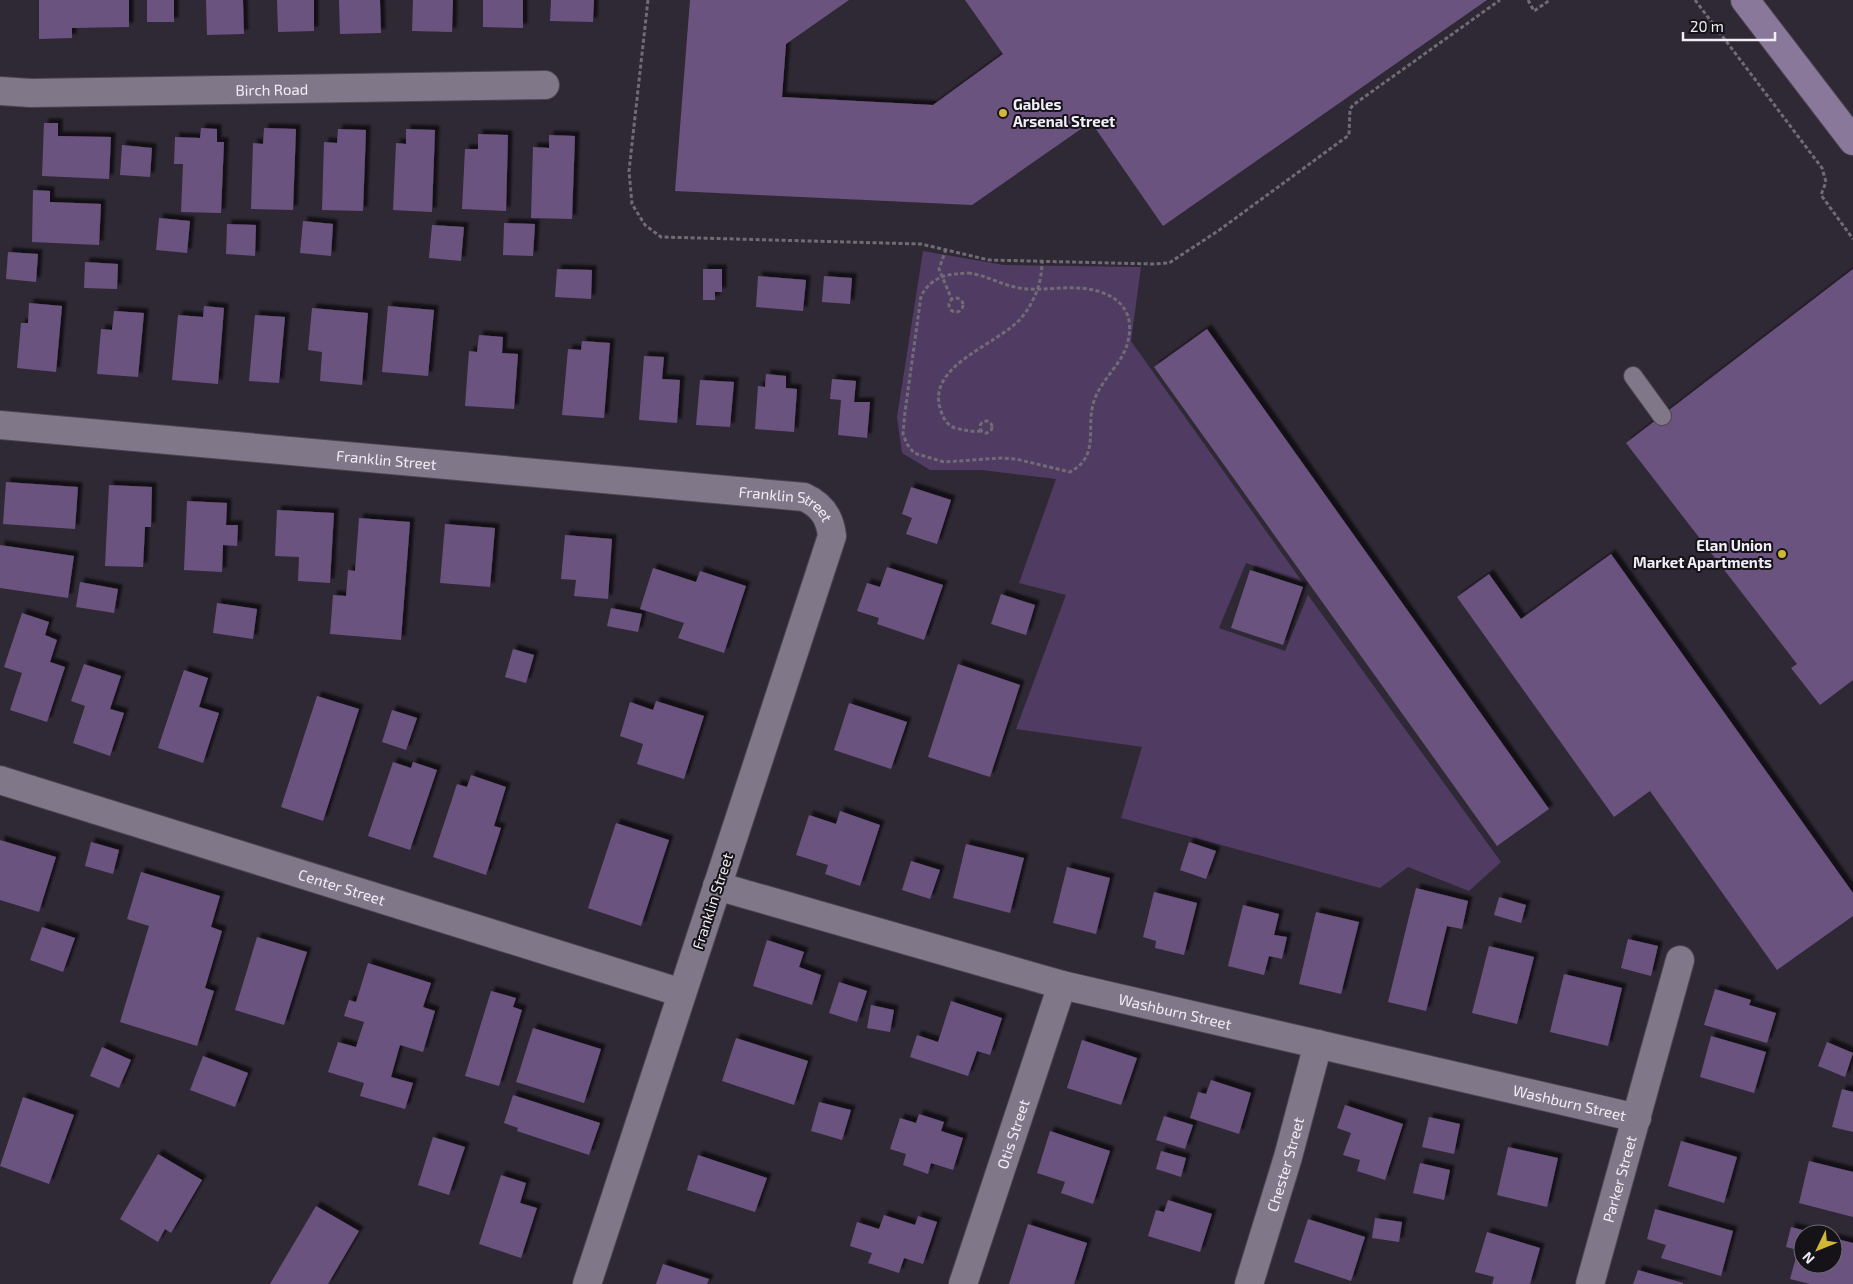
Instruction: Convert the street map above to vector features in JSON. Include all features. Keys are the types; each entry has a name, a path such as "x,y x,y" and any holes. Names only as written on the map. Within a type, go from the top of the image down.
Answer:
{"main road":[{"path":"1745,0 1853,140"}],"street":[{"name":"Birch Road","path":"0,91 31,93 545,85"},
{"name":"Franklin Street","path":"0,424 804,497 814,502 824,511 832,536 587,1284"},
{"name":"Center Street","path":"0,780 682,993"},
{"name":"Washburn Street","path":"717,886 1062,985 1637,1118"},
{"name":"Parker Street","path":"1590,1284 1680,960"},
{"name":"Otis Street","path":"963,1284 1062,985"},
{"name":"Chester Street","path":"1249,1284 1278,1191 1318,1044"}],"lane":[{"path":"1633,376 1662,416"}],"path":[{"path":"648,0 629,171 632,204 649,230 661,237 922,244 989,260 1153,264 1168,263 1218,231 1349,135 1350,109 1354,105 1500,0"},
{"path":"1528,0 1534,11 1550,0"},
{"path":"1696,0 1822,168 1826,182 1821,195 1853,238"},
{"path":"946,250 939,263 941,277 952,300"},
{"path":"981,431 974,432 952,427 944,419 939,407 940,389 947,374 962,359 998,338 1022,317 1039,288 1042,261"},
{"path":"968,272 1021,288 1039,288 1077,288 1110,296 1123,305 1129,316 1128,342 1119,363 1094,401 1089,451 1086,460 1070,472 1016,459 1001,458 944,462 914,453 907,444 903,434 918,311 921,296 927,285 949,274 968,272"},
{"path":"958,298 962,301 964,305 960,311 952,311 949,304 952,300 958,298"}],"shaded area":[{"path":"923,251 1004,265 1141,267 1131,341 1303,583 1246,563 1219,628 1285,651 1308,595 1501,862 1469,891 1408,867 1380,888 1121,818 1142,747 1016,729 1066,595 1019,583 1056,479 982,470 930,470 902,453 897,417"}],"building":[{"path":"39,0 129,0 129,27 72,28 72,38 39,39"},
{"path":"147,0 174,0 174,22 147,22"},
{"path":"206,0 243,0 244,34 207,35"},
{"path":"277,0 314,0 314,31 278,32"},
{"path":"339,0 380,0 381,33 340,34"},
{"path":"413,0 453,0 452,32 412,31"},
{"path":"483,0 523,0 523,28 483,27"},
{"path":"551,0 594,0 593,22 550,21"},
{"name":"Gables Arsenal Street","path":"690,0 849,0 786,44 782,97 933,105 1003,54 965,0 1487,0 1163,226 1091,122 972,205 675,191"},
{"path":"44,123 58,123 58,136 111,137 109,179 42,176"},
{"path":"201,128 217,129 217,142 224,142 221,213 181,212 183,164 174,164 175,137 200,138"},
{"path":"264,128 296,129 293,210 251,209 253,143 263,144"},
{"path":"338,129 366,130 363,211 322,210 324,142 337,143"},
{"path":"406,129 435,130 432,212 393,210 396,143 406,144"},
{"path":"478,134 508,135 506,211 462,209 465,149 478,149"},
{"path":"549,135 575,136 572,219 531,218 533,147 549,148"},
{"path":"122,145 152,148 150,177 120,175"},
{"path":"33,190 50,191 50,202 101,204 99,245 32,242"},
{"path":"159,218 190,221 187,253 156,250"},
{"path":"303,221 333,224 331,256 300,253"},
{"path":"504,223 535,224 533,256 503,255"},
{"path":"227,224 256,225 255,256 226,254"},
{"path":"432,225 464,227 461,261 429,258"},
{"path":"8,252 38,254 36,282 6,279"},
{"path":"85,262 118,264 117,289 84,288"},
{"path":"557,269 592,270 591,299 555,297"},
{"path":"703,269 722,269 722,292 715,292 715,300 703,300"},
{"name":"Elan Union Market Apartments","path":"1853,269 1853,680 1820,705 1791,668 1797,664 1626,443"},
{"path":"758,276 806,280 803,311 756,307"},
{"path":"824,276 852,278 850,304 822,302"},
{"path":"29,303 62,306 56,372 17,368 21,323 28,323"},
{"path":"204,306 224,308 218,384 172,380 178,315 203,317"},
{"path":"388,306 434,310 428,376 382,372"},
{"path":"312,308 368,313 362,385 320,381 322,352 308,350"},
{"path":"114,311 144,313 138,377 97,374 101,329 112,330"},
{"path":"255,315 285,317 279,383 249,381"},
{"path":"1207,329 1549,809 1497,846 1154,367"},
{"path":"479,335 503,337 502,353 518,354 514,409 465,406 469,351 477,352"},
{"path":"582,341 610,343 604,418 562,415 568,349 581,350"},
{"path":"644,356 664,357 662,379 680,380 677,423 639,420"},
{"path":"766,374 786,376 786,388 797,389 794,432 755,429 758,386 765,387"},
{"path":"832,379 856,381 854,402 870,402 867,438 838,435 841,400 830,399"},
{"path":"700,380 734,382 730,427 696,425"},
{"path":"6,482 78,487 75,529 3,524"},
{"path":"109,485 152,487 151,527 145,527 143,567 105,566"},
{"path":"911,487 951,500 937,544 906,534 912,518 902,514"},
{"path":"187,501 227,503 226,525 238,525 237,546 223,545 222,572 184,570"},
{"path":"277,510 334,513 330,583 298,581 299,557 275,556"},
{"path":"359,518 410,522 401,640 330,634 333,595 346,596 348,570 355,571"},
{"path":"445,524 495,528 490,587 440,583"},
{"path":"565,535 612,539 608,599 574,596 576,580 561,579"},
{"path":"0,545 74,556 68,598 0,588"},
{"path":"1611,554 1853,893 1853,916 1777,970 1650,791 1614,817 1457,597 1489,574 1521,619"},
{"path":"887,567 943,585 924,640 877,624 879,618 857,611 867,583 880,587"},
{"path":"653,568 696,582 700,571 746,586 724,653 678,638 684,623 640,609"},
{"path":"1250,570 1303,587 1283,645 1231,628"},
{"path":"80,582 118,589 114,613 76,607"},
{"path":"1001,594 1035,605 1026,635 991,624"},
{"path":"217,603 257,609 253,639 213,633"},
{"path":"611,608 642,614 638,632 607,626"},
{"path":"22,613 49,622 45,635 57,640 50,662 65,667 47,722 10,710 22,673 4,667"},
{"path":"513,649 534,655 526,683 505,677"},
{"path":"84,664 121,676 110,709 124,713 110,756 73,743 85,706 71,701"},
{"path":"958,664 1020,685 990,777 928,757"},
{"path":"184,670 208,678 199,707 219,713 203,763 158,748"},
{"path":"317,696 359,709 323,821 281,807"},
{"path":"656,701 704,716 684,779 637,764 643,744 620,736 630,702 653,710"},
{"path":"849,703 907,722 891,769 834,750"},
{"path":"392,710 417,718 406,750 382,742"},
{"path":"393,762 411,768 413,762 437,770 410,850 368,836"},
{"path":"471,775 506,787 494,826 501,828 486,875 433,857 457,784 467,787"},
{"path":"840,811 880,825 860,886 825,874 828,865 796,855 809,815 836,824"},
{"path":"616,823 669,840 641,926 588,908"},
{"path":"0,840 56,857 39,912 0,900"},
{"path":"91,842 119,850 113,874 85,866"},
{"path":"1189,842 1216,851 1206,879 1180,870"},
{"path":"966,844 1024,858 1010,913 953,898"},
{"path":"911,861 940,870 930,899 902,890"},
{"path":"1067,867 1110,878 1096,934 1053,923"},
{"path":"141,872 220,896 211,927 222,931 205,988 214,991 197,1046 120,1022 149,926 127,919"},
{"path":"1416,888 1468,901 1462,929 1447,926 1426,1011 1388,1002"},
{"path":"1154,892 1197,903 1184,955 1155,948 1156,941 1143,937"},
{"path":"1499,897 1526,905 1521,923 1494,915"},
{"path":"1243,905 1279,914 1274,935 1287,937 1282,959 1269,956 1264,975 1228,966"},
{"path":"1316,912 1359,922 1341,994 1299,984"},
{"path":"42,927 75,938 63,972 30,960"},
{"path":"257,937 307,952 284,1025 235,1010"},
{"path":"1628,939 1658,946 1651,976 1621,968"},
{"path":"767,940 804,952 799,967 821,975 812,1005 753,986"},
{"path":"1489,946 1534,957 1517,1024 1472,1013"},
{"path":"368,963 431,983 423,1007 435,1011 423,1052 400,1045 391,1077 413,1083 405,1109 360,1096 364,1083 328,1072 338,1042 356,1047 364,1022 344,1016 349,1000 356,1002"},
{"path":"1564,974 1622,988 1608,1046 1550,1032"},
{"path":"839,982 867,991 857,1022 829,1013"},
{"path":"1715,989 1751,1000 1749,1005 1776,1013 1767,1043 1704,1025"},
{"path":"491,991 516,998 513,1007 522,1010 499,1086 465,1076"},
{"path":"951,1001 1002,1018 990,1055 977,1051 968,1076 910,1057 917,1035 938,1042"},
{"path":"871,1005 894,1010 890,1032 867,1028"},
{"path":"533,1028 601,1049 584,1103 516,1082"},
{"path":"1711,1036 1766,1052 1754,1093 1700,1077"},
{"path":"736,1038 808,1061 794,1105 722,1081"},
{"path":"1082,1040 1137,1058 1121,1105 1067,1088"},
{"path":"1827,1042 1853,1053 1845,1077 1818,1066"},
{"path":"102,1047 131,1060 119,1088 90,1076"},
{"path":"203,1056 248,1073 235,1107 190,1090"},
{"path":"1211,1080 1251,1093 1239,1134 1190,1118 1198,1092 1206,1094"},
{"path":"1842,1089 1853,1092 1853,1132 1832,1127"},
{"path":"513,1095 600,1123 589,1155 517,1131 518,1128 504,1123"},
{"path":"23,1097 74,1115 49,1184 0,1166"},
{"path":"819,1102 851,1110 842,1140 811,1131"},
{"path":"1345,1105 1403,1124 1385,1180 1357,1171 1360,1160 1343,1155 1351,1133 1337,1128"},
{"path":"919,1114 944,1122 941,1131 963,1138 953,1170 931,1163 928,1174 903,1165 906,1154 890,1149 900,1118 916,1123"},
{"path":"1164,1116 1193,1125 1185,1149 1156,1140"},
{"path":"1429,1117 1460,1124 1454,1154 1422,1147"},
{"path":"1050,1131 1110,1151 1093,1204 1061,1193 1065,1182 1037,1173"},
{"path":"433,1137 465,1147 449,1195 418,1185"},
{"path":"1681,1141 1737,1157 1724,1203 1668,1186"},
{"path":"1508,1147 1558,1158 1547,1207 1497,1195"},
{"path":"1161,1151 1186,1158 1181,1177 1156,1169"},
{"path":"158,1154 202,1180 171,1233 165,1229 158,1242 120,1219"},
{"path":"698,1155 767,1178 755,1212 687,1190"},
{"path":"1809,1161 1853,1172 1853,1217 1799,1203"},
{"path":"1420,1163 1450,1170 1444,1200 1413,1193"},
{"path":"501,1175 526,1183 520,1203 537,1208 521,1258 479,1244"},
{"path":"1168,1200 1212,1214 1200,1252 1148,1236 1156,1210 1164,1212"},
{"path":"316,1206 359,1231 328,1284 270,1284"},
{"path":"1655,1209 1733,1231 1721,1276 1661,1258 1666,1245 1647,1239"},
{"path":"884,1215 915,1225 918,1216 937,1222 923,1264 904,1258 899,1273 868,1263 872,1253 850,1246 857,1222 879,1229"},
{"path":"1375,1218 1402,1222 1399,1242 1372,1238"},
{"path":"1308,1219 1365,1237 1351,1281 1294,1262"},
{"path":"1028,1224 1087,1243 1074,1284 1009,1284"},
{"path":"1791,1227 1793,1228 1793,1249 1786,1247"},
{"path":"1487,1232 1540,1248 1530,1284 1492,1284 1494,1277 1475,1272"},
{"path":"1843,1240 1853,1243 1853,1284 1810,1284 1790,1279 1793,1268 1793,1274 1843,1274"},
{"path":"663,1264 709,1279 707,1284 656,1284"},
{"path":"1638,1270 1683,1283 1683,1284 1633,1284"}],"place":[{"name":"Gables Arsenal Street","path":"1003,113"},
{"name":"Elan Union Market Apartments","path":"1782,554"}]}
